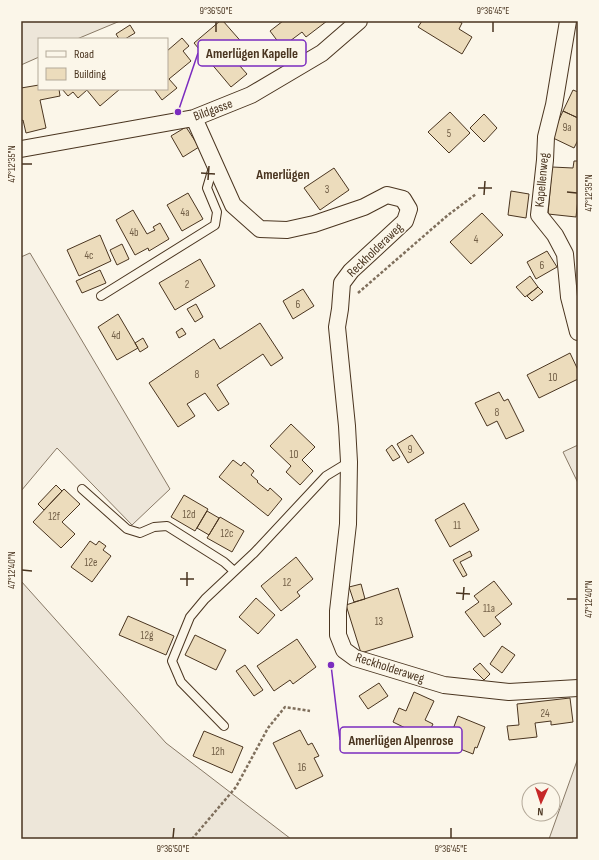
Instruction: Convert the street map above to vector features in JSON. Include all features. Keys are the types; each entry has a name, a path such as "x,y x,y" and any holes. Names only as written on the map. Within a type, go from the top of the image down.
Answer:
{"street":[{"name":"Bildgasse","path":"21,149 194,118 251,95 322,53 359,21"},
{"name":"Kapellenweg","path":"568,21 554,104 546,138 539,215 555,236 565,254 570,297 578,332"},
{"name":"Reckholderaweg","path":"194,118 233,205 260,229 287,230 314,224 364,207 387,195 403,198 409,209 405,221 351,271 342,283 337,326 349,462 348,524 338,611 338,635 344,650 355,658 444,685 509,692 578,688"}],"lane":[{"path":"101,296 216,225 217,212 207,188 214,163"},
{"path":"224,726 181,682 172,661 190,617 205,599 254,553 326,476 349,462"},
{"path":"82,489 127,529 140,533 154,527 167,526 224,562 234,572"}],"path":[{"path":"340,309 448,215 476,194"},
{"path":"192,839 236,786 268,728 285,706 310,711"}],"shaded area":[{"path":"21,21 120,21 79,38 38,38 38,57 21,65"},
{"path":"30,253 170,489 132,525 57,448 21,491 21,257"},
{"path":"578,445 578,483 563,452"},
{"path":"21,581 166,743 291,839 21,839"},
{"path":"578,758 578,839 549,839 555,822 561,822 561,805"}],"building":[{"path":"220,21 223,21 245,46 232,57 247,74 231,87 194,43"},
{"path":"283,21 327,21 306,37 302,32 282,47 270,31"},
{"path":"422,21 458,21 462,23 459,29 472,37 462,54 418,27"},
{"path":"130,25 135,33 127,38 118,38 116,34"},
{"path":"182,38 189,46 183,51 191,61 169,79 177,88 162,100 155,90 168,90 168,50"},
{"path":"38,85 38,90 59,90 60,96 40,100 46,128 26,133 23,120 21,121 21,88"},
{"path":"63,90 87,90 78,98 73,92 68,96"},
{"path":"87,90 119,90 100,106"},
{"path":"573,90 578,92 578,118 563,111"},
{"path":"563,111 578,118 578,140 574,148 551,137"},
{"path":"450,112 470,133 449,153 428,132"},
{"path":"484,114 497,128 484,142 470,128"},
{"path":"186,127 199,147 183,157 171,136"},
{"path":"574,161 578,161 578,199 576,217 548,214 552,167 573,168"},
{"path":"334,168 349,190 320,210 304,188"},
{"path":"511,191 529,194 526,218 508,215"},
{"path":"188,193 203,219 182,231 167,205"},
{"path":"133,210 147,234 155,230 153,227 160,223 169,239 149,251 148,248 135,255 116,220"},
{"path":"482,213 503,235 471,264 450,242"},
{"path":"100,235 111,261 79,276 67,250"},
{"path":"122,244 129,259 117,265 110,250"},
{"path":"547,251 557,267 536,279 527,262"},
{"path":"200,259 215,286 175,310 159,283"},
{"path":"100,270 106,283 82,293 76,281"},
{"path":"530,276 538,287 525,297 516,287"},
{"path":"538,287 543,292 532,301 527,296"},
{"path":"303,289 314,306 293,319 283,301"},
{"path":"196,304 203,317 195,322 187,309"},
{"path":"118,314 138,348 117,360 98,327"},
{"path":"260,323 283,358 271,366 263,354 217,385 229,404 218,411 205,393 187,404 195,416 178,427 149,383 214,339 220,349"},
{"path":"182,328 186,334 179,338 176,332"},
{"path":"143,338 148,347 140,352 135,343"},
{"path":"570,353 578,370 578,379 539,398 527,375"},
{"path":"499,392 504,401 508,399 524,431 506,439 497,421 487,426 475,403"},
{"path":"291,424 315,447 302,460 313,471 300,485 286,472 291,466 270,446"},
{"path":"412,435 424,453 408,463 397,444"},
{"path":"392,445 400,457 393,461 386,450"},
{"path":"233,460 241,466 244,462 254,471 251,475 258,481 257,482 268,491 270,488 282,499 268,516 219,477"},
{"path":"56,485 62,491 44,510 38,504"},
{"path":"64,489 80,504 62,522 75,534 61,548 33,522"},
{"path":"184,495 208,509 195,531 171,517"},
{"path":"464,503 479,530 450,547 435,520"},
{"path":"207,511 219,518 209,535 197,528"},
{"path":"220,517 244,531 232,552 207,538"},
{"path":"90,541 96,545 99,541 106,546 103,550 111,556 92,582 71,567"},
{"path":"470,551 472,556 460,562 467,575 463,577 453,560"},
{"path":"296,557 313,579 297,592 300,596 281,611 261,586"},
{"path":"494,581 512,604 495,617 501,624 484,637 465,612 479,602 474,596"},
{"path":"361,584 365,599 354,602 349,587"},
{"path":"398,588 413,637 361,653 346,605"},
{"path":"256,598 275,615 258,634 239,617"},
{"path":"128,616 174,636 166,655 119,635"},
{"path":"195,635 226,650 216,670 185,655"},
{"path":"297,639 316,667 293,684 290,680 274,691 257,666"},
{"path":"502,646 515,655 502,673 490,664"},
{"path":"480,663 490,674 484,680 473,669"},
{"path":"245,665 263,690 254,696 236,671"},
{"path":"379,683 388,696 368,709 359,696"},
{"path":"414,692 434,701 425,720 433,724 426,738 393,722 399,708 406,711"},
{"path":"570,698 573,722 551,725 551,721 535,723 537,737 509,740 507,726 519,725 517,704"},
{"path":"458,716 485,727 477,748 475,747 473,754 450,745 452,738 450,737"},
{"path":"300,730 308,745 312,743 319,756 314,758 323,776 296,789 273,743"},
{"path":"204,731 243,747 232,773 193,756"}],"place":[{"name":"Amerlügen Kapelle","path":"178,112"},
{"name":"Amerlügen Alpenrose","path":"331,665"}],"district":[{"name":"Amerlügen","path":"283,174"}]}
